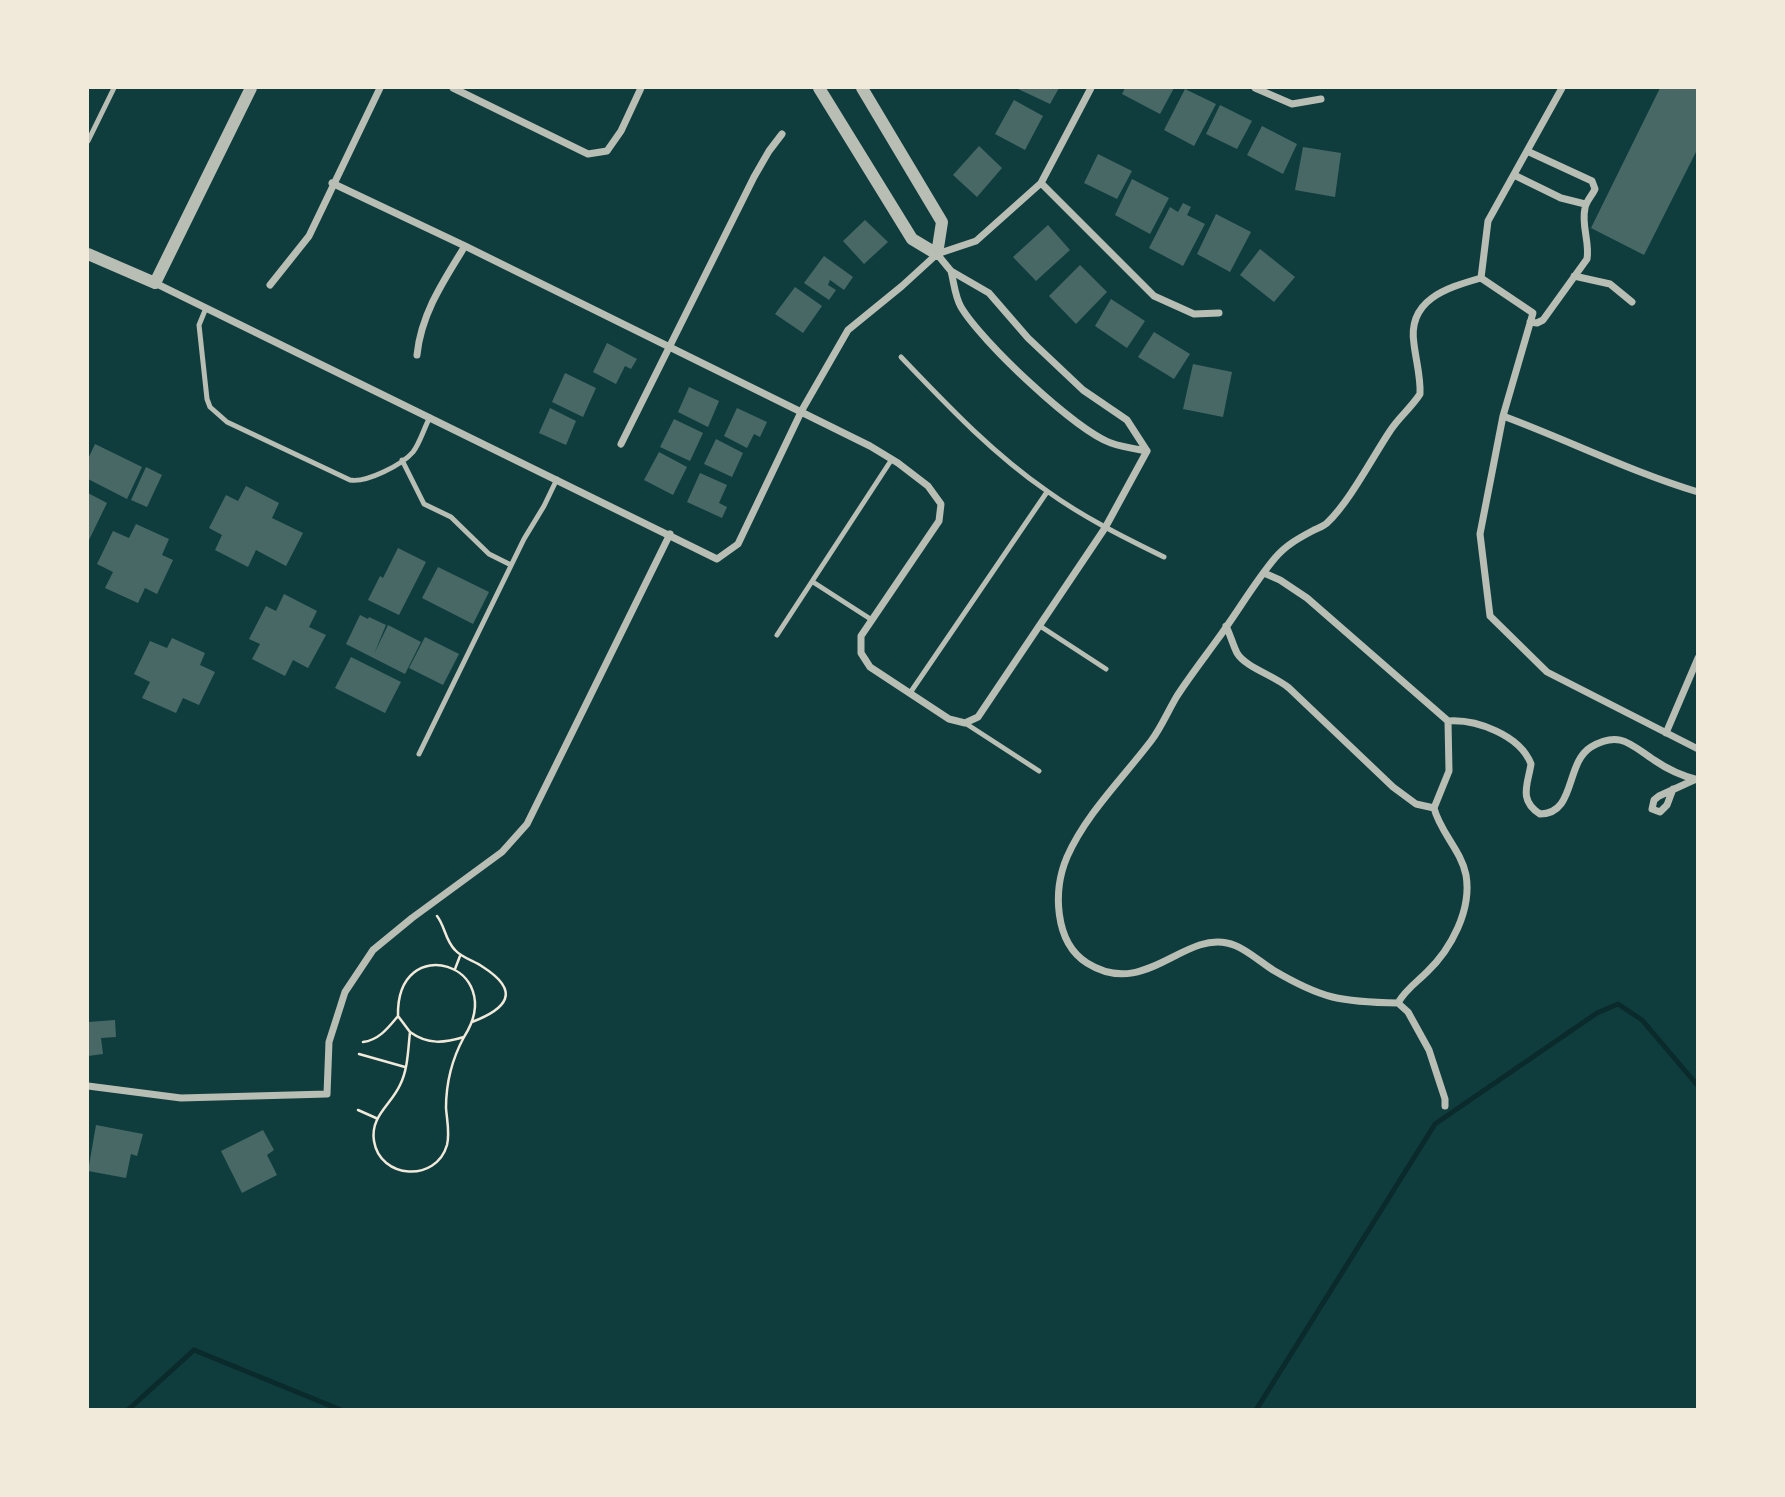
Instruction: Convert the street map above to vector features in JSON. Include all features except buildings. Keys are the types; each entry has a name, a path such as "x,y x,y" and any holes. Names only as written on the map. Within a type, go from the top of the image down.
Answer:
{"street":[{"path":"155,282 251,88"},
{"path":"270,285 309,236 332,183 380,88"},
{"path":"453,88 588,154 607,150 621,131 642,88"},
{"path":"819,88 912,239 937,254 951,271 989,293 1028,338 1075,383 1127,420 1147,451"},
{"path":"862,88 942,222 937,254"},
{"path":"88,254 155,282 717,559 738,544 802,411 848,330 937,254 976,240 1041,183 1091,88"},
{"path":"1255,88 1292,104 1321,99"},
{"path":"1481,278 1488,221 1563,88"},
{"path":"621,444 754,177 782,134"},
{"path":"1527,151 1592,181 1595,189 1586,204 1584,223 1589,247 1587,259 1544,320 1537,323 1530,321"},
{"path":"1514,175 1561,198 1586,204"},
{"path":"332,183 802,411 892,459 929,486 941,504 939,521 861,636 861,653 870,667 949,719 965,723 978,717 1105,528 1147,451"},
{"path":"1041,183 1154,296 1194,314 1219,313"},
{"path":"417,355 419,334 437,291 466,246"},
{"path":"951,271 960,305 975,326 1044,395 1110,443 1147,451"},
{"path":"1574,276 1610,284 1632,302"},
{"path":"1481,278 1532,313 1503,416 1480,534 1490,616 1547,672 1698,750"},
{"path":"1444,1106 1429,1050 1408,1012 1398,1003 1360,1003 1332,999 1304,988 1228,943 1212,943 1189,949 1137,972 1114,973 1098,969 1084,961 1070,946 1062,930 1059,911 1060,885 1066,859 1097,808 1152,740 1203,657 1264,573 1292,541 1326,525 1355,486 1391,429 1420,394 1412,328 1416,316 1437,293 1481,278"},
{"path":"1503,416 1548,432 1672,485 1698,492"},
{"path":"88,1086 181,1098 327,1094 329,1042 345,992 373,950 502,852 527,824 670,534"},
{"path":"1264,573 1307,598 1448,721 1449,771 1434,808"},
{"path":"1226,626 1237,653 1245,662 1280,680 1392,787 1416,804 1434,808 1461,858 1466,877 1465,898 1450,945 1427,973 1402,995 1398,1003"},
{"path":"1666,733 1698,658"},
{"path":"1448,721 1455,720 1491,729 1524,752 1531,764 1526,782 1527,798 1532,809 1540,814 1554,812 1560,806 1578,759 1591,747 1605,741 1627,741 1665,766 1696,780"},
{"path":"1673,789 1696,780"}],"lane":[{"path":"88,141 114,88"},
{"path":"206,308 200,325 202,356 207,399 216,415 359,482 369,480 412,453 430,418"},
{"path":"901,357 966,425 1047,492 1105,528 1164,557"},
{"path":"777,635 892,459"},
{"path":"402,460 424,504 451,517 489,554 511,565"},
{"path":"419,754 511,565 557,480"},
{"path":"910,693 1047,492"},
{"path":"813,582 872,620"},
{"path":"1040,626 1106,669"},
{"path":"965,723 1039,771"}],"path":[{"path":"437,916 447,940 456,952 485,968 505,989 506,999 501,1007 472,1022"},
{"path":"454,969 461,955"},
{"path":"363,1042 372,1041 381,1035 398,1016 400,991 413,973 425,966 438,964 454,969 469,981 474,991 475,1003 472,1022 449,1076 446,1105 449,1133 447,1147 433,1166 419,1173 405,1173 378,1153 373,1129 376,1118 400,1084 410,1032"},
{"path":"398,1016 410,1032 426,1041 439,1043 464,1037"},
{"path":"359,1054 405,1067"},
{"path":"358,1110 376,1118"}],"waterway":[{"path":"1256,1410 1435,1124 1597,1013 1618,1004 1642,1020 1698,1086"},
{"path":"128,1410 194,1350 341,1410"}]}
